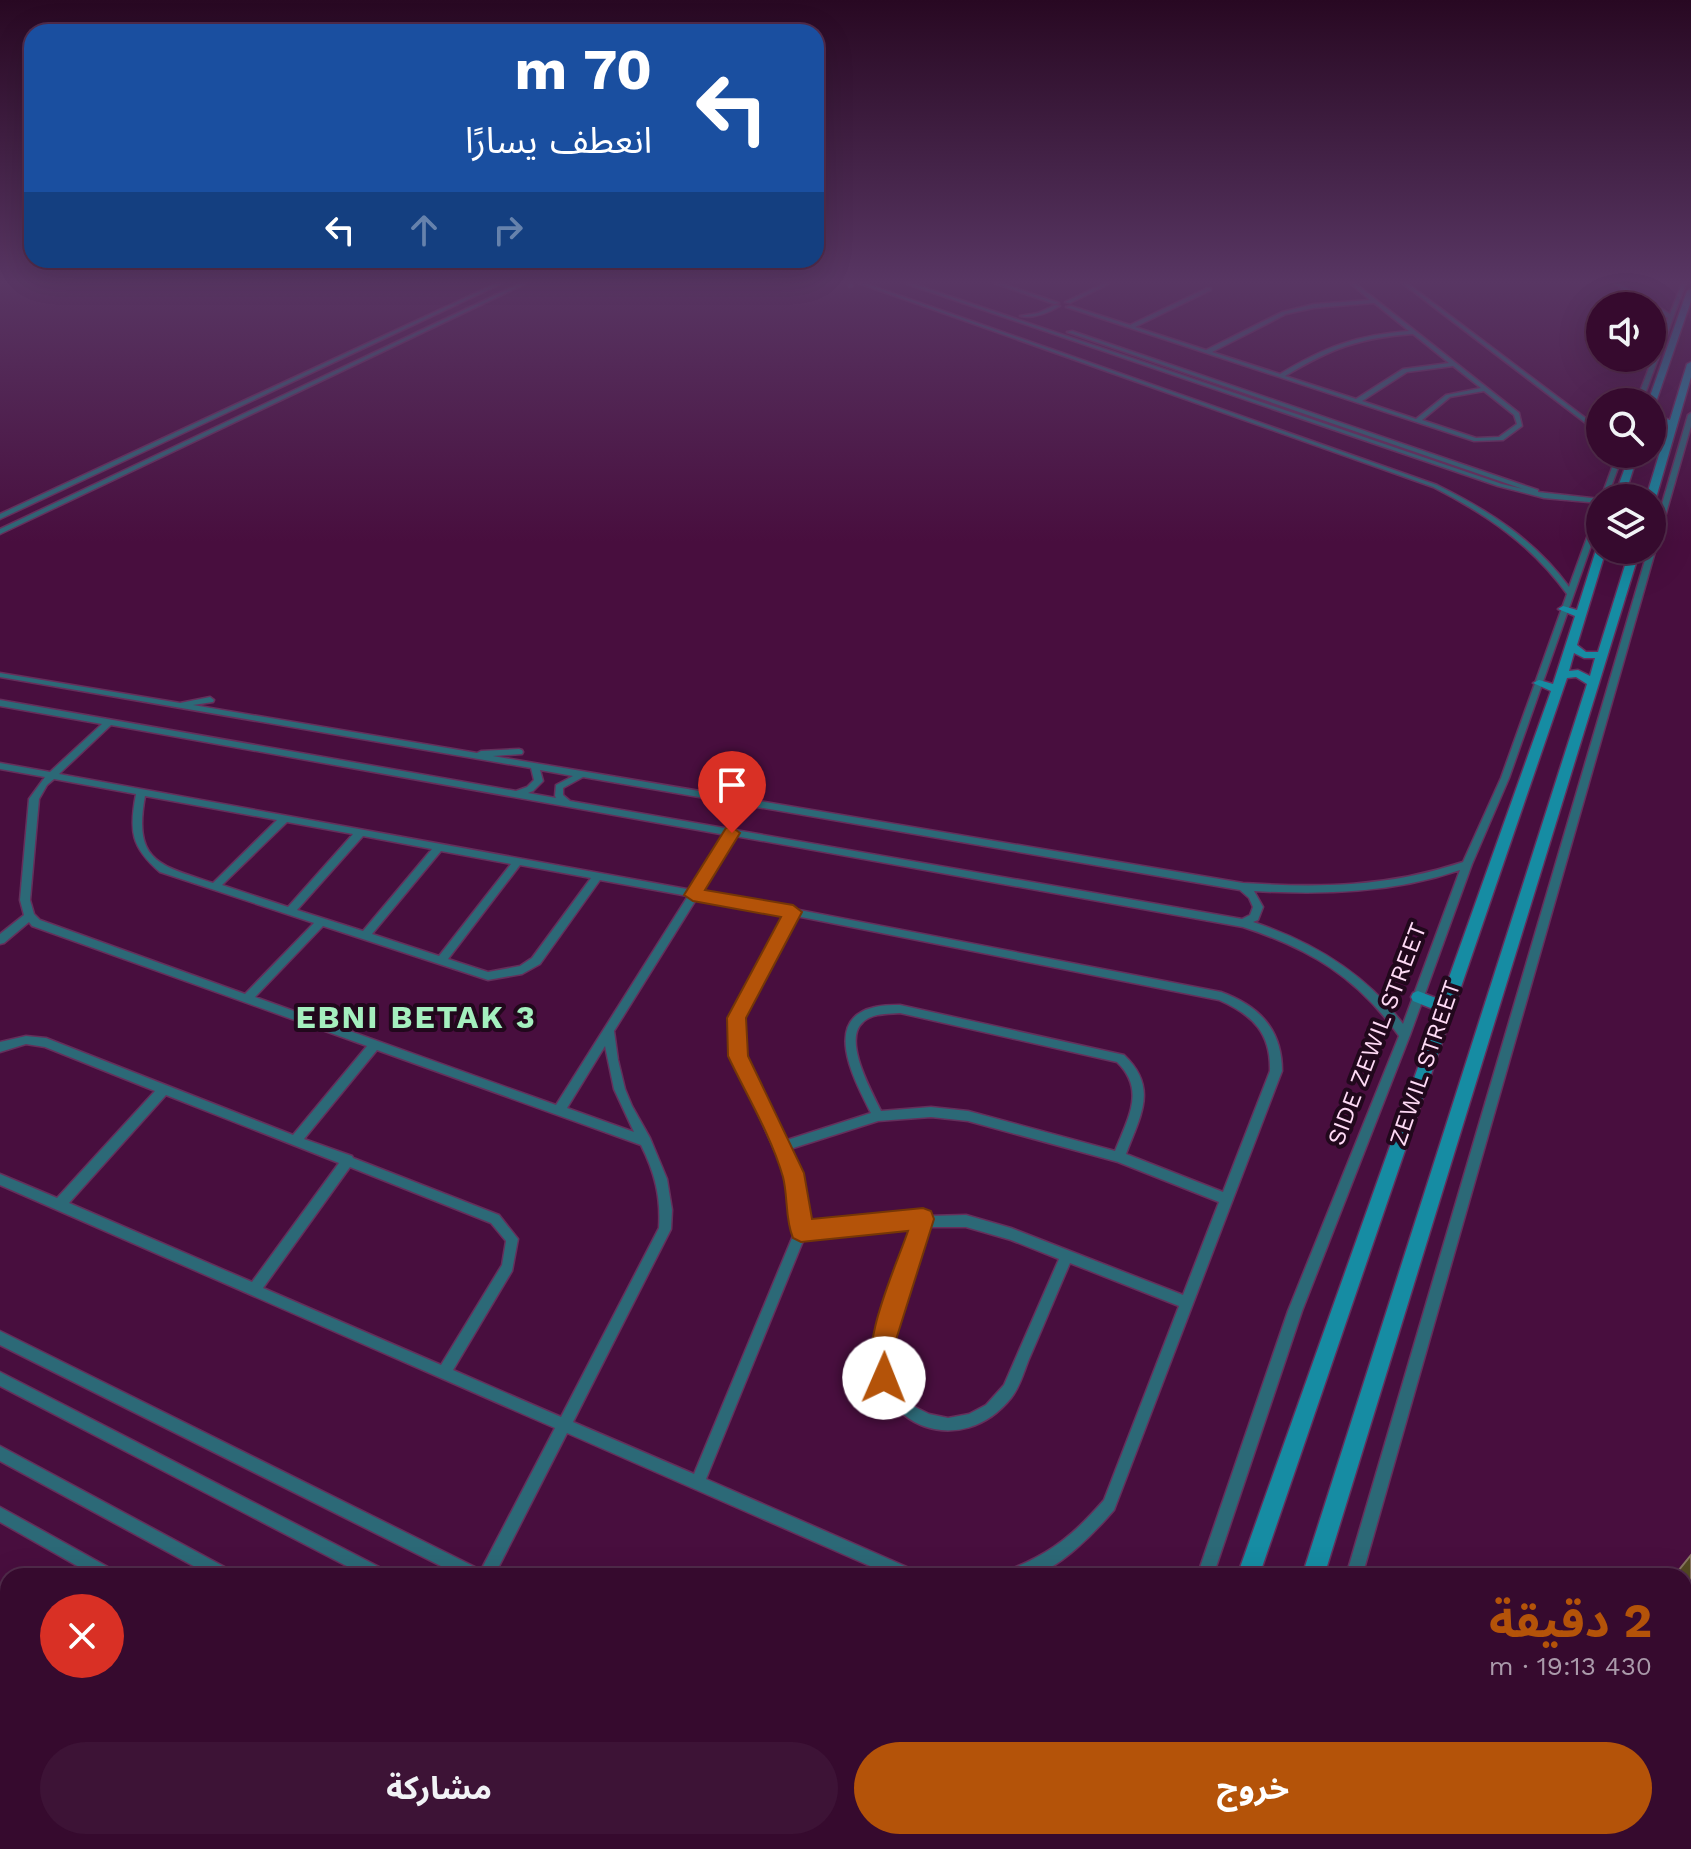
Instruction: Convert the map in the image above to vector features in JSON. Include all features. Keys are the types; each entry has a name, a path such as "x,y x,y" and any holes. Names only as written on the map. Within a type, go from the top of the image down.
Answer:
{"main road":[{"path":"1666,400 1687,369"},
{"path":"1655,484 1673,424 1666,413"},
{"path":"1666,422 1673,424"},
{"path":"1612,479 1624,482 1629,468"},
{"name":"ZEWIL STREET","path":"1251,1568 1598,564"},
{"name":"ZEWIL STREET","path":"1316,1568 1631,564"},
{"path":"1563,609 1581,615"},
{"path":"1571,646 1584,655 1603,655"},
{"path":"1539,683 1559,682 1578,673 1594,683"},
{"path":"1418,997 1444,1007"}],"street":[{"path":"0,517 317,369"},
{"path":"0,532 343,369"},
{"path":"1107,369 1395,469 1455,495 1509,528 1551,567 1571,595"},
{"path":"1158,369 1414,456 1544,496 1586,499"},
{"path":"1183,369 1514,480 1544,496"},
{"path":"1260,369 1476,440 1501,439 1520,425 1521,418 1460,369"},
{"path":"1281,376 1293,369"},
{"path":"1357,401 1411,369"},
{"path":"1518,369 1586,421"},
{"path":"1119,380 1126,376"},
{"path":"265,387 288,382"},
{"path":"1417,421 1448,396 1484,389"},
{"path":"238,419 264,414"},
{"path":"1666,502 1691,415"},
{"path":"1395,469 1412,467 1414,456"},
{"path":"1610,484 1616,468"},
{"path":"52,492 59,482"},
{"name":"SIDE ZEWIL STREET","path":"1208,1568 1295,1311 1405,1035 1467,864 1505,778 1586,551"},
{"path":"1356,1568 1648,564"},
{"path":"0,675 1243,887 1316,891 1382,887 1413,882 1467,864"},
{"path":"173,705 210,700"},
{"path":"0,703 1243,923 1290,939 1348,972 1380,1001 1405,1035"},
{"path":"109,722 52,776 34,799 25,900 29,916 46,927 646,1142"},
{"path":"460,755 519,752"},
{"path":"0,766 793,912 1221,996 1249,1010 1275,1045 1276,1071 1109,1505 1068,1548 1032,1568"},
{"path":"516,794 530,789 539,781 535,768"},
{"path":"567,803 559,796 559,787 568,779 581,776"},
{"path":"141,792 135,826 138,843 147,858 163,870 488,976 522,970 546,949 596,878"},
{"path":"789,811 797,800"},
{"path":"214,887 284,819"},
{"path":"289,912 360,833"},
{"path":"560,1109 732,833"},
{"path":"365,936 438,848"},
{"path":"441,961 517,863"},
{"path":"1243,887 1253,896 1258,907 1254,917 1243,923"},
{"path":"697,1483 801,1231 800,1201 781,1147 738,1056 734,1036 736,1018 793,912"},
{"path":"0,940 29,916"},
{"path":"248,998 321,922"},
{"path":"878,1116 848,1055 847,1042 860,1020 885,1009 900,1009 1120,1058 1130,1065 1141,1084 1119,1157"},
{"path":"490,1568 665,1229 666,1190 662,1173 626,1106 612,1067 609,1030"},
{"path":"0,1047 26,1040 38,1041 348,1160 495,1219 506,1227 512,1239 508,1267 444,1373"},
{"path":"296,1140 375,1044"},
{"path":"59,1205 164,1089"},
{"path":"781,1147 878,1116 931,1112 968,1116 1119,1157 1226,1199"},
{"path":"254,1290 348,1160"},
{"path":"0,1179 893,1568"},
{"path":"801,1231 923,1219 966,1221 1067,1255 1186,1302"},
{"path":"923,1219 882,1346 881,1362 891,1393 918,1417 934,1423 970,1422 999,1404 1067,1255"},
{"path":"0,1338 461,1568"},
{"path":"0,1379 366,1568"},
{"path":"0,1453 212,1568"},
{"path":"0,1514 96,1568"}],"shaded area":[{"path":"1691,1555 1691,1568 1680,1568"}],"district":[{"name":"EBNI BETAK 3","path":"416,1017"}],"route":[{"path":"732,833 693,895 793,912 736,1018 734,1036 738,1056 793,1173 800,1201 801,1231 923,1219 882,1346 884,1378"}]}
